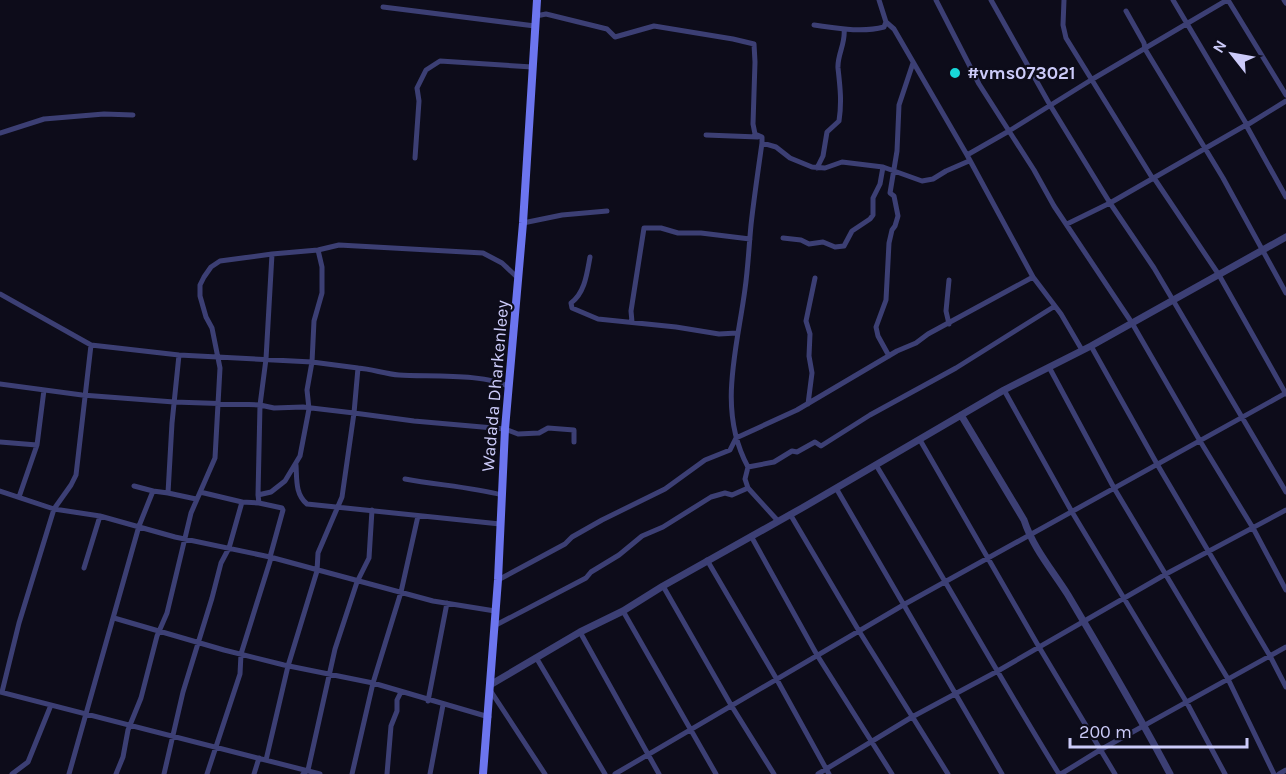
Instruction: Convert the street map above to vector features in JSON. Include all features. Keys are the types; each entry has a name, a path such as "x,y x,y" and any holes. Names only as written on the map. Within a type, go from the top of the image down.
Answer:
{"main road":[{"name":"Wadada Dharkenleey","path":"483,774 498,580 505,429 524,223 537,0"}],"street":[{"path":"879,0 886,22 894,29 967,155 1033,277 1083,350"},
{"path":"936,0 979,84 1034,170 1053,206 1132,323 1253,528 1286,590"},
{"path":"991,0 1050,105 1110,203 1173,299 1286,492"},
{"path":"615,774 905,604 1286,393 1219,275 1153,178 1066,38 1063,25 1065,0"},
{"path":"1173,0 1286,197"},
{"path":"967,155 1227,0 1286,95"},
{"path":"383,7 535,26"},
{"path":"1126,11 1145,49 1223,178 1286,293"},
{"path":"536,16 546,14 607,29 615,37 654,26 754,44 756,62 754,134 800,164 825,168 842,162 883,167 922,181 969,161"},
{"path":"814,25 844,29 878,29 884,27 886,22"},
{"path":"817,168 823,156 826,132 839,121 842,98 839,90 841,76 838,67 845,36 844,29"},
{"path":"415,158 419,101 417,88 426,70 440,61 532,67"},
{"path":"889,356 878,336 876,327 886,300 889,243 898,216 894,196 890,193 897,151 899,105 913,63"},
{"path":"1066,224 1110,203 1286,101"},
{"path":"0,133 44,119 104,114 133,116"},
{"path":"706,135 762,140"},
{"path":"762,140 745,290 737,333 730,414 741,454 748,468 745,479 748,488 778,521"},
{"path":"783,238 801,240 809,244 820,242 835,247 844,246 852,231 873,215 873,198 880,184 883,167"},
{"path":"524,223 577,213 607,211"},
{"path":"632,322 631,311 644,228 750,239"},
{"path":"545,774 490,687 580,632 624,611 707,560 1004,390 1091,346 1286,237"},
{"path":"116,774 159,632 167,613 196,499 215,458 220,368 212,328 200,296 200,285 211,267 220,261 318,250 339,244 483,253 502,263 519,279"},
{"path":"258,495 271,492 285,481 300,456 309,409 307,390 312,362 314,321 322,293 318,250"},
{"path":"259,503 260,405 266,359 272,254"},
{"path":"590,257 584,285 578,298 571,303 572,308 598,319 718,334 737,333"},
{"path":"498,580 602,520 665,489 705,460 729,450 736,438 808,404 889,356 1033,277"},
{"path":"808,404 812,373 809,356 810,334 806,321 815,278"},
{"path":"949,280 946,310 949,324"},
{"path":"0,294 91,345 179,354 312,362 398,375 500,381 510,388"},
{"path":"748,468 774,462 792,451 797,452 815,442 821,446 870,415 956,368 1055,306"},
{"path":"91,345 76,475 54,509 19,623 1,693 320,774"},
{"path":"1091,346 1286,687"},
{"path":"168,493 179,354"},
{"path":"1049,367 1114,488 1228,679 1274,774"},
{"path":"266,760 288,666 317,571 318,553 342,496 358,368"},
{"path":"0,384 86,396 260,405 274,408 354,413 505,429 518,434 539,433 548,428 574,430 574,442"},
{"path":"19,497 37,445 44,390"},
{"path":"1004,390 1072,512 1187,703 1225,774"},
{"path":"961,415 1024,520 1029,534 1144,725 1170,774"},
{"path":"920,440 1115,774"},
{"path":"0,442 37,445"},
{"path":"296,465 298,490 307,504 500,524"},
{"path":"876,465 946,581 996,672 1060,774 1286,647"},
{"path":"405,479 502,495"},
{"path":"134,486 196,499"},
{"path":"494,626 586,578 591,572 619,555 642,536 663,527 711,497 725,493 732,495 748,488"},
{"path":"836,488 1002,774"},
{"path":"69,774 139,526 153,490"},
{"path":"0,491 54,509 100,516 185,539 271,557 357,582 447,603 495,611"},
{"path":"200,492 283,510 241,654 240,674 207,774"},
{"path":"164,774 183,692 221,563 229,548 242,502"},
{"path":"306,772 335,649 357,582 369,558 372,510"},
{"path":"818,774 828,771 872,740 954,693 996,672 1209,550 1286,510"},
{"path":"790,514 948,774"},
{"path":"84,568 100,516"},
{"path":"352,774 373,683 401,592 418,516"},
{"path":"751,536 817,655 892,774"},
{"path":"707,560 828,771"},
{"path":"663,586 731,705 774,774"},
{"path":"428,700 447,603"},
{"path":"624,611 716,774"},
{"path":"114,618 288,666 373,683 489,717"},
{"path":"580,632 659,774"},
{"path":"537,659 605,774"},
{"path":"387,774 391,726 397,711 397,700 402,692"},
{"path":"12,774 28,762 51,705"},
{"path":"430,774 443,705"},
{"path":"254,774 259,758"},
{"path":"1279,774 1286,770"}],"place":[{"name":"#vms073021","path":"955,73"}]}
